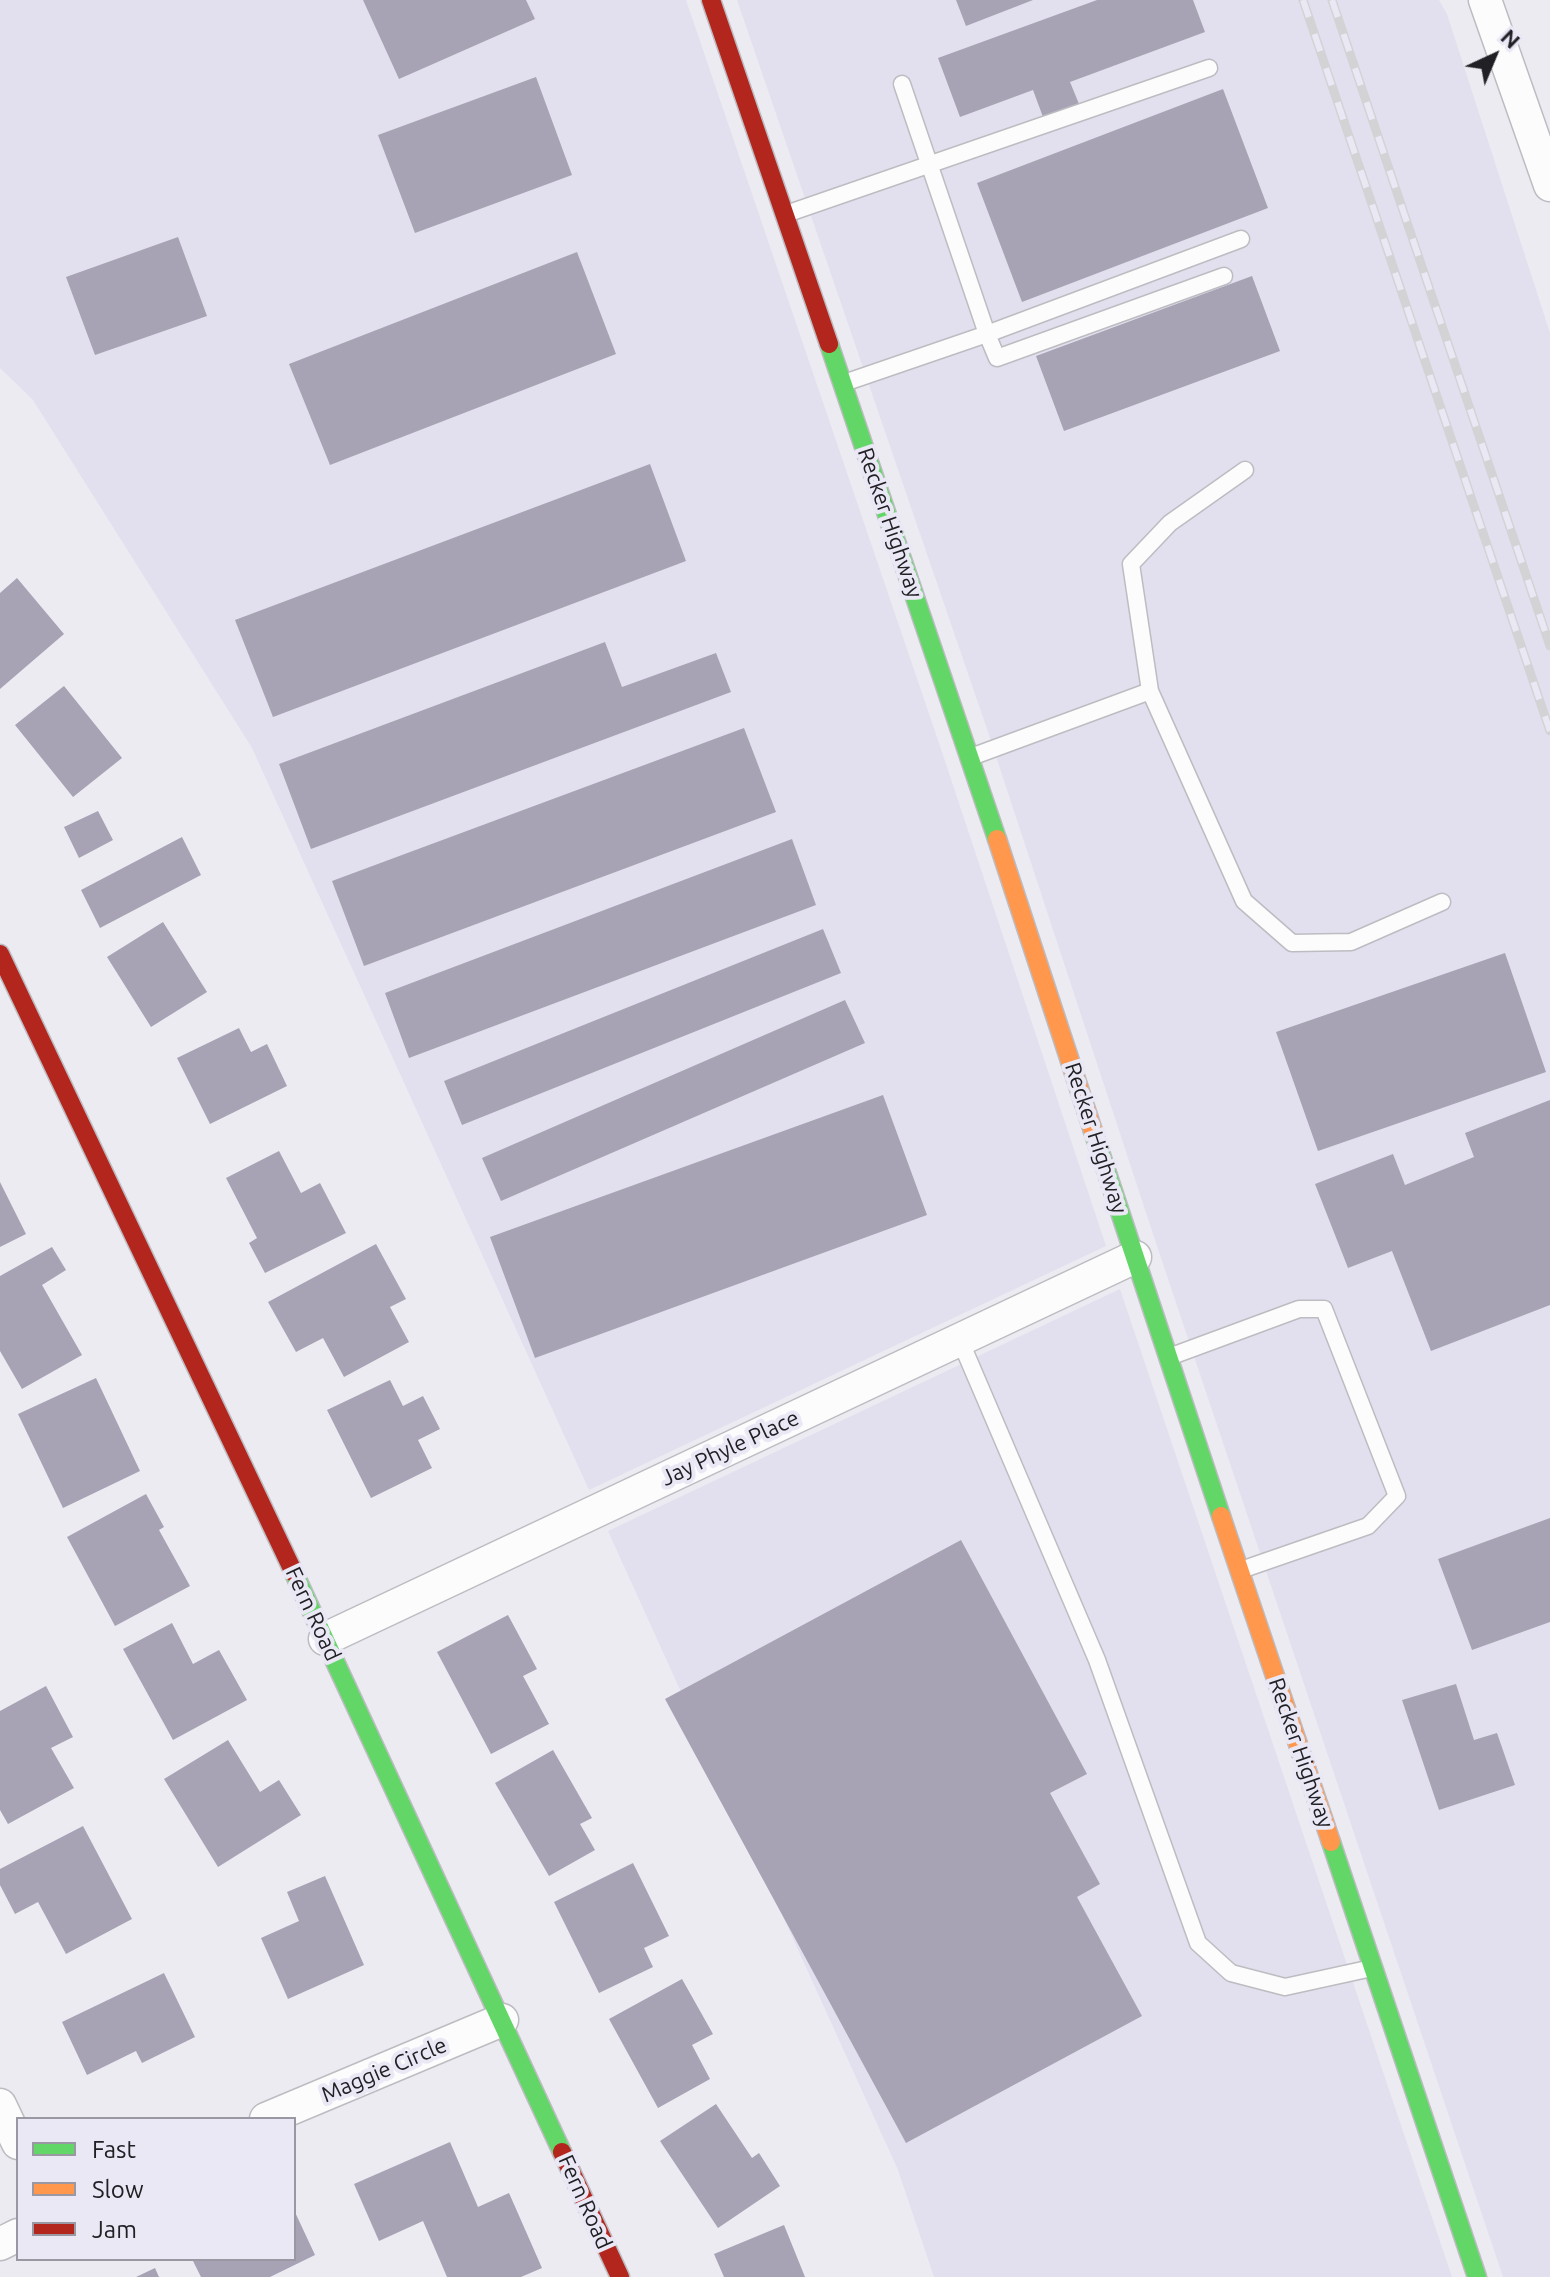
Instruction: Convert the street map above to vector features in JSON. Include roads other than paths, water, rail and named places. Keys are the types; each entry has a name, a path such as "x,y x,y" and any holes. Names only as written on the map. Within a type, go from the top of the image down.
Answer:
{"main road":[{"name":"Recker Highway","path":"711,0 970,757 1477,2277"},
{"name":"Fern Road","path":"0,954 325,1639 620,2277"}],"street":[{"path":"1485,0 1550,185"},
{"name":"Jay Phyle Place","path":"325,1639 1135,1257"},
{"name":"Maggie Circle","path":"271,2117 502,2020"},
{"path":"0,2105 16,2139"}],"lane":[{"path":"785,215 1209,68"},
{"path":"902,84 997,358 1224,276"},
{"path":"843,384 1241,239"},
{"path":"1245,470 1170,523 1131,564 1150,691 1244,901 1292,943 1351,942 1442,902"},
{"path":"970,757 1150,691"},
{"path":"1168,1358 1299,1309 1324,1309 1397,1496 1368,1526 1240,1571"},
{"path":"960,1340 1097,1660 1198,1943 1231,1973 1285,1987 1373,1967"}],"railway":[{"path":"1303,0 1550,731"},
{"path":"1332,0 1550,646"}]}
